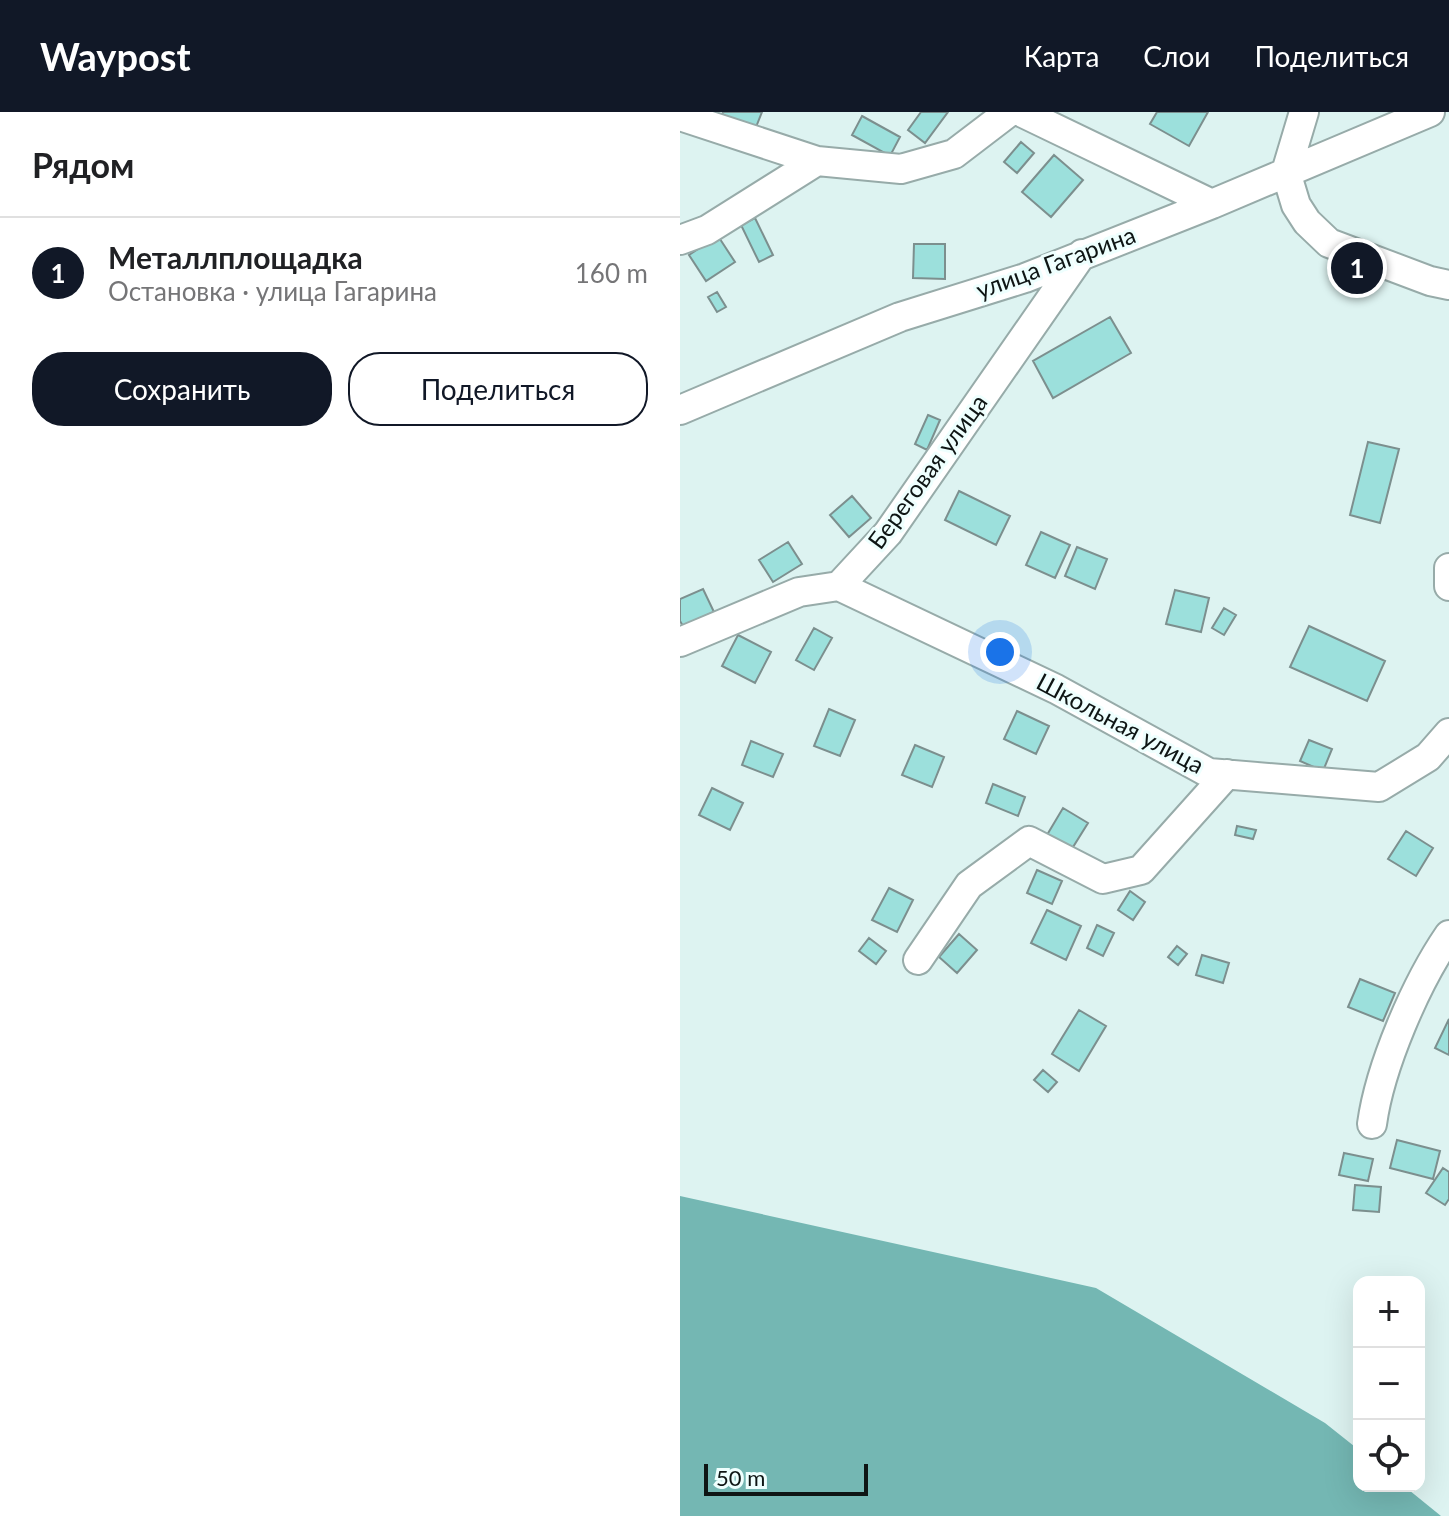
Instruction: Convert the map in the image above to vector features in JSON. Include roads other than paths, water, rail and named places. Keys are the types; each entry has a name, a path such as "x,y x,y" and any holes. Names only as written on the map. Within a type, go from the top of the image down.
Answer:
{"street":[{"path":"680,116 817,161 901,169 954,154 1009,112"},
{"path":"1021,112 1212,204"},
{"path":"1304,112 1286,172 1296,205 1307,222 1329,243 1430,281 1449,285"},
{"name":"улица Гагарина","path":"680,410 900,317 1025,278 1212,204 1430,112"},
{"path":"680,240 707,230 817,161"},
{"path":"1252,187 1286,198 1296,205"},
{"name":"Береговая улица","path":"839,586 888,533 1082,254"},
{"path":"1449,568 1449,586"},
{"path":"680,642 799,592 839,586"},
{"name":"Школьная улица","path":"839,586 1056,689 1209,773 1379,787 1428,757 1449,733"},
{"path":"918,960 969,885 1029,841 1103,879 1141,870 1227,774"},
{"path":"1372,1124 1377,1090 1428,966 1449,935"}],"water":[{"path":"680,1196 1096,1288 1325,1423 1353,1445 1353,1492 1411,1492 1441,1516 680,1516"}],"place":[{"name":"Металлплощадка","path":"1357,268"}]}
